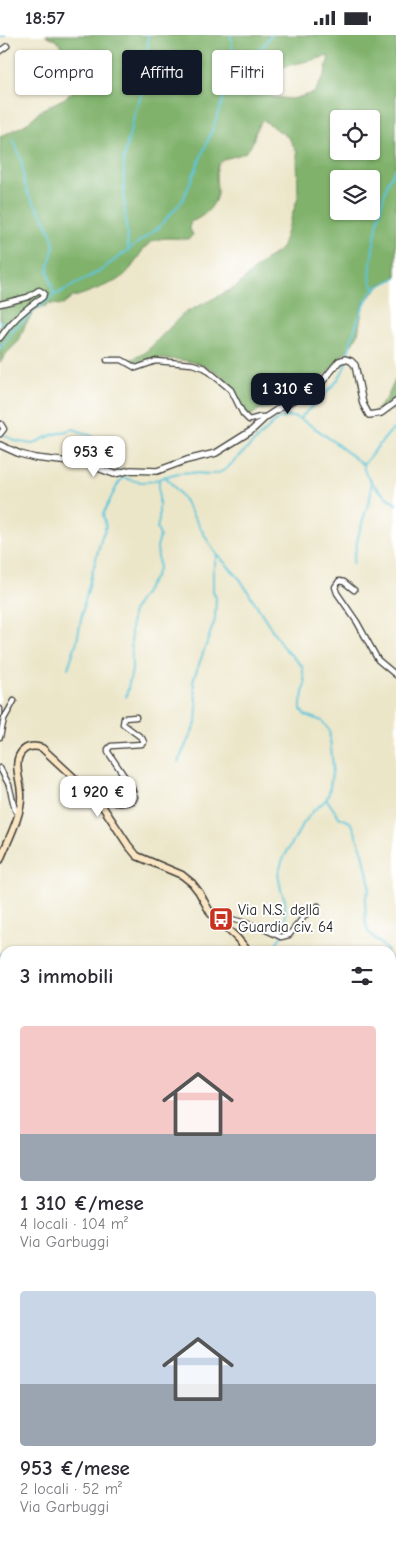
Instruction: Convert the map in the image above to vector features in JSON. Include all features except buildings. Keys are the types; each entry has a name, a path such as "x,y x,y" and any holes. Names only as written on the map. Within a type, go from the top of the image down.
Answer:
{"main road":[{"path":"0,860 21,804 22,795 17,763 19,755 26,748 35,746 42,748 99,801 137,856 186,879 199,891 210,913 244,946"}],"street":[{"path":"0,51 7,46"},
{"path":"0,304 28,297 39,291 44,293 43,297 31,304 8,326 0,337"},
{"path":"0,445 35,458 86,464 114,474 131,470 157,471 187,460 216,453 251,431 266,417 284,405 318,387 339,361 345,359 355,365 363,404 369,415 381,413 396,402"},
{"path":"107,360 122,360 136,367 156,361 192,364 205,368 231,390 243,414 249,420 266,417"},
{"path":"0,434 3,427"},
{"path":"354,590 344,581 339,581 335,587 337,593 358,622 378,660 396,675"},
{"path":"0,737 4,719 14,701"},
{"path":"0,709 0,714"},
{"path":"84,788 91,789 116,804 133,801 135,797 132,786 108,752 108,749 111,746 142,744 144,740 123,724 124,718 136,717"},
{"path":"0,768 9,785 15,810 18,813"},
{"path":"210,913 260,927 282,937 289,935 307,913 318,906"}],"green space":[{"path":"46,35 396,35 396,278 381,284 363,304 358,334 353,343 315,387 277,403 270,408 260,409 250,416 243,408 227,380 210,368 181,360 160,359 131,362 130,360 145,353 183,314 236,287 266,259 279,251 282,246 298,197 297,152 289,138 263,120 247,151 224,159 217,167 217,196 212,206 204,214 190,222 190,229 193,235 188,239 157,239 146,246 131,268 120,279 73,297 63,305 49,304 35,311 25,325 19,341 0,363 0,137 26,124 43,109 69,95 112,95 112,50 63,50 56,40"},
{"path":"396,378 396,398 379,411 375,411 387,398"}],"waterway":[{"path":"0,37 5,35"},
{"path":"128,248 124,198 124,157 135,112 146,82 148,35"},
{"path":"0,349 15,328 40,306 55,295 100,271 158,228 183,200 213,128 234,67 231,35"},
{"path":"259,50 271,35"},
{"path":"13,139 22,162 24,182 29,196 43,216 51,233 54,245 48,270 54,296"},
{"path":"375,289 370,275 376,234 387,185 396,168"},
{"path":"347,357 358,321 370,294 377,287 396,278"},
{"path":"0,321 13,332"},
{"path":"300,419 333,386 343,371 346,362"},
{"path":"121,475 138,482 144,482 185,472 219,473 225,470 278,419 284,417 294,417 309,424 363,465 396,427"},
{"path":"3,434 15,441 32,444 52,435 73,429 88,434 101,442 118,471"},
{"path":"363,465 364,471 371,482 396,504"},
{"path":"165,476 181,495 214,551 240,579 283,647 302,666 305,683 301,710 305,715 322,721 329,730 333,767 329,793 326,800 313,811 303,824 283,859 278,874 285,900 286,924 284,932 274,946"},
{"path":"68,668 77,641 84,604 106,525 103,514 123,477"},
{"path":"126,697 132,670 132,615 159,567 157,547 160,536 157,528 159,520 159,479"},
{"path":"353,563 358,537 371,494 371,480"},
{"path":"178,762 196,723 197,707 193,681 215,620 216,598 213,591 213,572 217,555"},
{"path":"327,800 339,817 350,822 353,826 363,853 369,881 369,889 365,900 366,925 369,933 383,946"}],"place":[{"name":"Via N.S. della Guardia civ. 64","path":"221,919"}]}
